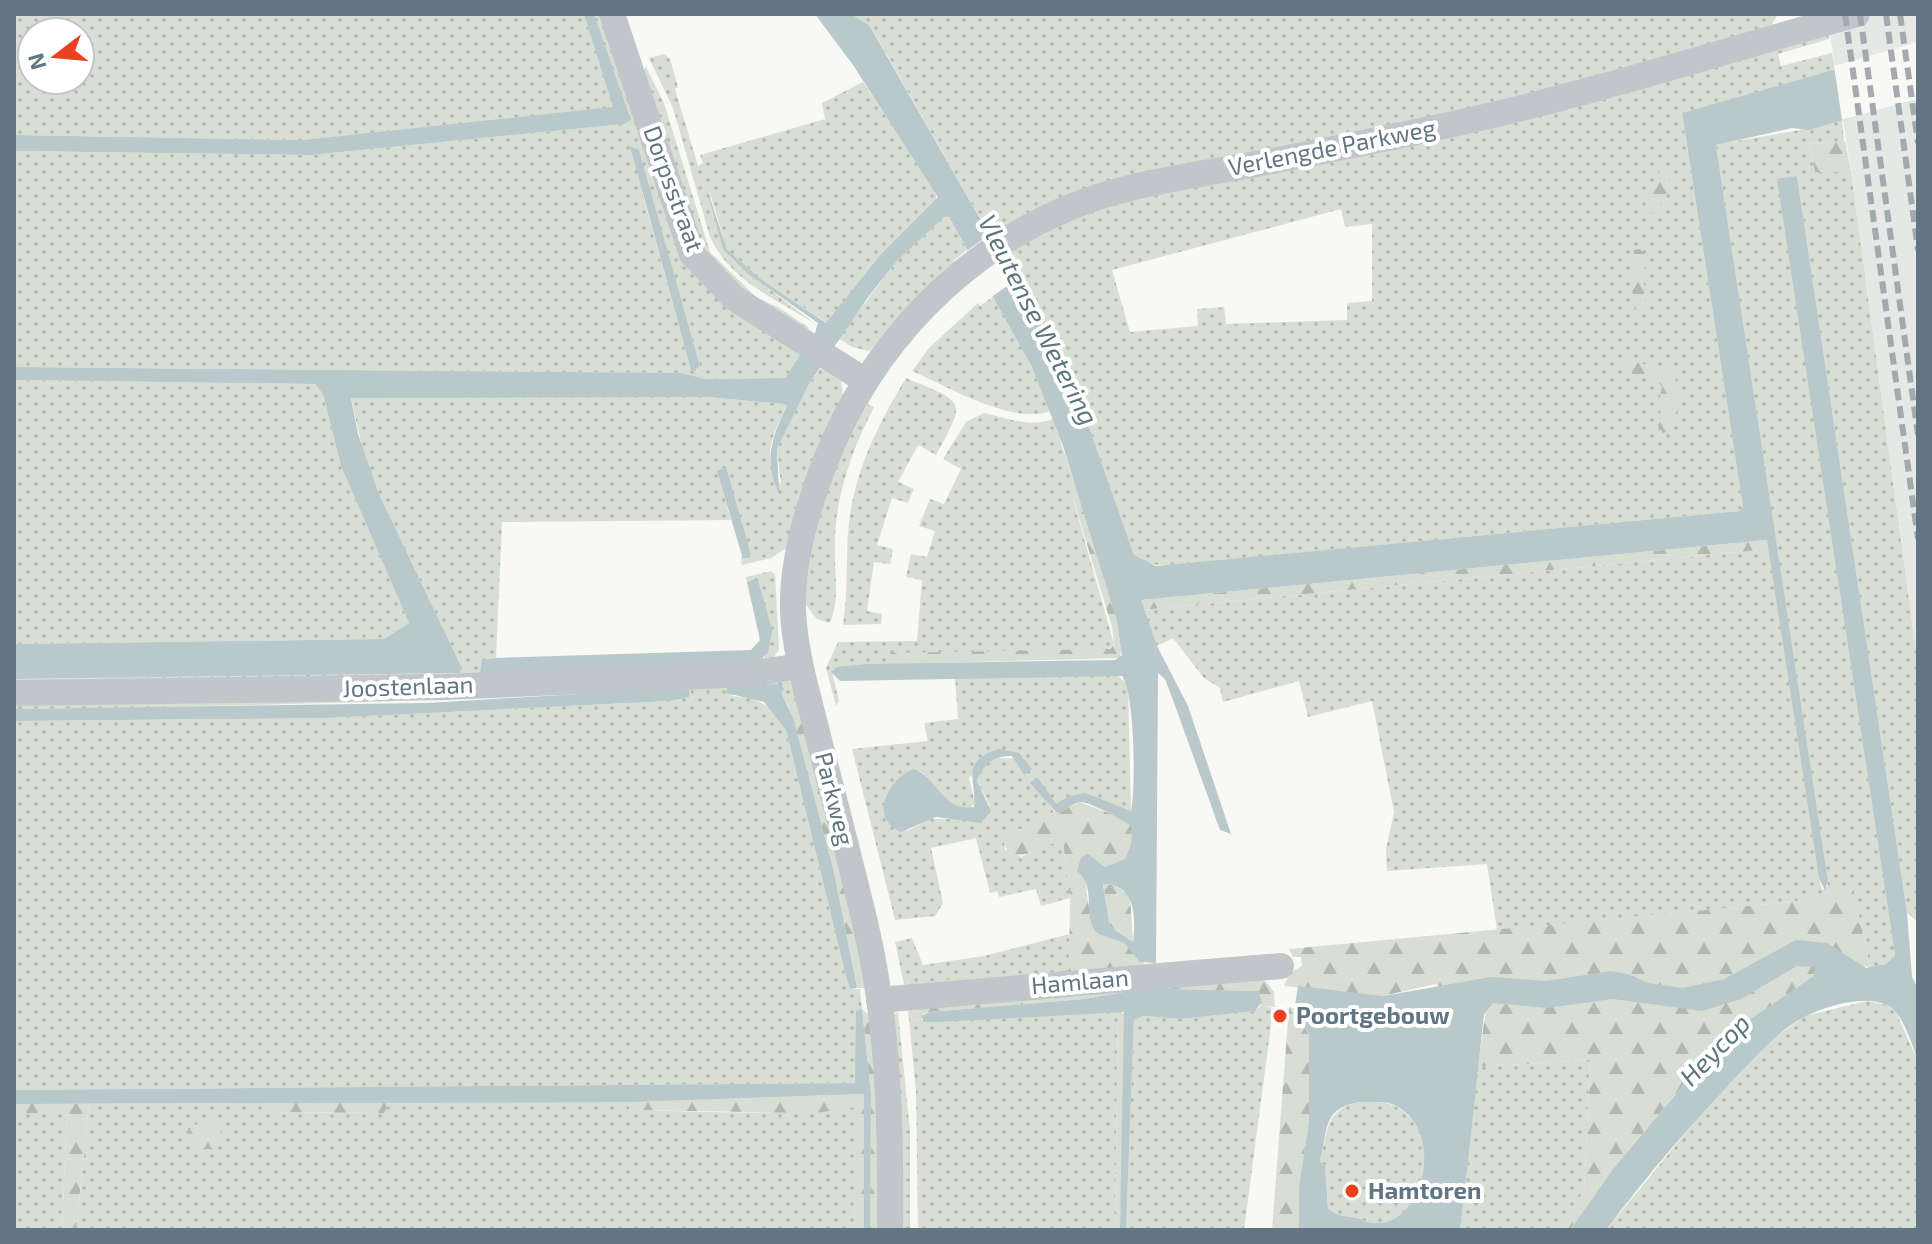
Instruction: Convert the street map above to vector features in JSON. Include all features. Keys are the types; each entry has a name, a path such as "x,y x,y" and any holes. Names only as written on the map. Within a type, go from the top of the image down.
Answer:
{"street":[{"name":"Dorpsstraat","path":"612,14 692,254 734,298 864,380"},
{"name":"Verlengde Parkweg","path":"864,380 913,319 960,273 1014,235 1064,210 1128,188 1465,121 1857,14"},
{"name":"Parkweg","path":"864,380 829,450 808,518 793,607 800,666 865,922 879,1000 891,1138 890,1230"},
{"name":"Joostenlaan","path":"14,693 446,687 749,674 800,666"},
{"name":"Hamlaan","path":"879,1000 1281,966"}],"shaded area":[{"path":"1827,14 1918,14 1918,666 1851,172"}],"green space":[{"path":"14,14 584,14 614,107 594,112 303,140 14,135"},
{"path":"594,14 602,14 672,233 801,355 785,378 706,379 682,373 14,367 14,151 311,155 623,124 630,120","holes":["649,187 700,366 696,371 691,370 642,192"]},
{"path":"851,14 1778,14 1771,26 1828,33 1829,39 1778,54 1781,66 1832,53 1835,70 1682,114 1743,507 1740,511 1176,565 1154,564 1141,559 1134,555 1082,407 1055,349 869,25","holes":["1341,209 1345,227 1372,224 1372,301 1347,303 1347,320 1226,324 1224,307 1197,309 1198,326 1130,332 1112,270"]},
{"path":"664,54 670,59 678,87 675,89 698,166 703,163 700,155 825,119 822,103 863,82 937,193 936,199 881,254 827,323 758,277 727,249 708,187 723,249 749,274 817,325 743,278 719,253 710,237 673,108 649,58"},
{"path":"646,67 664,103 710,252 757,298 778,307 809,328 807,331 750,298 701,247 643,73"},
{"path":"1842,120 1844,141 1809,144 1815,172 1851,172 1918,666 1918,922 1907,913 1797,176 1778,180 1895,955 1886,964 1870,968 1852,883 1802,901 1497,930 1487,864 1387,871 1386,849 1394,812 1372,701 1308,717 1299,681 1223,702 1220,688 1204,678 1173,638 1157,646 1142,610 1769,549 1819,879 1822,890 1828,886 1716,145"},
{"path":"1845,141 1851,172 1815,172 1809,144"},
{"path":"1666,168 1670,171 1666,196 1649,215 1644,208 1660,170"},
{"path":"944,217 949,217 967,250 953,261 955,265 869,351 852,347 838,338 897,261"},
{"path":"1640,249 1645,255 1647,308 1643,313 1636,309 1632,291 1634,250"},
{"path":"994,296 1032,367 1050,411 1035,414 1000,409 912,371 929,348 978,303 980,306"},
{"path":"1612,358 1670,369 1678,398 1672,430 1663,433 1657,424 1662,387 1655,377 1634,376 1626,368 1617,369"},
{"path":"821,368 841,381 843,396 787,548 771,558 742,565 741,557 751,555 717,471 731,520 502,522 496,658 482,661 765,658 752,580 747,582 746,577 771,571 775,574 779,650 767,666 14,689 14,679 459,673 461,666 378,492 364,456 351,397 708,397 784,404 787,406 773,436 770,456 781,485 777,449 809,384"},
{"path":"906,378 949,398 955,404 956,412 936,455 918,445 898,482 914,489 908,503 892,498 877,545 893,549 890,564 874,562 867,611 882,614 881,624 843,625 848,533 855,491 876,433"},
{"path":"14,380 315,384 323,394 341,466 409,623 384,639 14,644"},
{"path":"868,404 874,407 853,454 836,520 835,603 830,623 817,619 805,604 812,552 834,476"},
{"path":"984,413 1035,423 1053,419 1079,497 1073,499 1114,644 1106,651 890,654 890,664 832,672 839,701 836,706 826,668 838,642 917,641 922,580 906,577 911,554 927,557 935,531 919,526 930,499 944,504 961,469 943,459 966,422"},
{"path":"1079,497 1123,639 1120,658 890,664 890,653 1110,649 1114,644 1112,627 1073,498"},
{"path":"1767,540 1769,549 1142,610 1141,600"},
{"path":"1117,675 1128,685 1131,811 1086,793 1056,805 1036,778 1054,811 1035,825 1004,834 1005,850 1021,857 1052,843 1063,842 1070,898 1041,906 1036,889 999,897 997,891 990,893 976,838 931,848 943,903 935,916 895,920 852,749 928,741 924,723 958,719 955,677","holes":["998,750 1010,751 1024,758 991,760 977,781 990,806 957,819 930,819 907,831 888,793 920,771 947,800 969,809 975,803 969,778"]},
{"path":"790,680 799,705 788,705 780,691 782,685 729,696 748,698 763,704 786,730 845,972 850,989 860,989 862,1009 856,1012 856,1083 14,1090 14,721 327,718 669,701 662,689 419,700 95,708 14,709 14,698"},
{"path":"788,705 799,705 841,861 867,988 857,988 834,872"},
{"path":"1079,802 1125,819 1132,827 1131,844 1125,859 1105,867 1088,855 1087,895 1098,934 1124,943 1145,964 1267,954 1267,958 904,989 904,984 987,976 988,981 1069,970 1070,898 1063,842 1016,856 1009,855 1003,841 1004,834 1035,825 1054,811 1058,813"},
{"path":"1852,882 1870,968 1857,964 1724,1037 1613,1169 1570,1230 1560,1230 1584,1191 1590,1060 1478,1067 1486,1008 1435,984 1383,996 1284,986 1290,973 1302,966 1301,957 1293,957 1289,949 1802,901"},
{"path":"1103,884 1115,885 1130,896 1133,942 1110,927"},
{"path":"1070,934 1069,970 988,981 987,977 904,984 895,942 912,938 923,965 984,956"},
{"path":"1229,973 1263,978 1274,992 1275,1007 1261,1006 1258,991 1158,986 1084,999 930,1012 923,1014 921,1020 909,1019 907,1006 964,997"},
{"path":"1867,1001 1887,1005 1896,1012 1918,1062 1918,1230 1606,1230 1706,1108 1775,1037 1805,1016"},
{"path":"1261,1006 1271,1007 1271,1025 1244,1230 1126,1230 1134,1020 1144,1016 1181,1019 1254,1011"},
{"path":"1289,1007 1296,1009 1309,1035 1309,1122 1299,1186 1299,1230 1272,1230"},
{"path":"862,1009 871,1017 878,1091 879,1230 870,1230 871,1094"},
{"path":"1118,1010 1115,1230 918,1230 916,1092 909,1019 942,1022"},
{"path":"1118,1010 1126,1015 1120,1230 1115,1230"},
{"path":"898,1012 910,1131 910,1230 900,1230 892,1016"},
{"path":"1590,1060 1584,1191 1560,1230 1460,1230 1478,1067"},
{"path":"865,1094 864,1230 854,1230 856,1107 815,1113 628,1110 633,1102"},
{"path":"391,1101 633,1102 629,1110 743,1112 857,1106 854,1230 76,1230 89,1104 265,1103 263,1112 383,1113"},
{"path":"391,1101 384,1113 262,1112 265,1103"},
{"path":"1361,1102 1392,1105 1410,1117 1420,1134 1424,1154 1423,1174 1416,1194 1405,1210 1391,1220 1372,1223 1337,1214 1328,1208 1325,1165 1320,1162 1327,1132 1340,1110"},
{"path":"14,1104 89,1104 76,1230 62,1230 67,1113 14,1113"},
{"path":"67,1112 62,1230 14,1230 14,1113"},
{"path":"210,1119 223,1123 217,1150 194,1148 188,1128"}],"water":[{"path":"584,14 594,14 631,120 624,124 311,155 14,151 14,135 303,140 613,107"},
{"name":"Vleutense Wetering","path":"815,14 851,14 869,25 1055,349 1082,407 1134,555 1156,566 1740,511 1743,507 1682,113 1918,46 1918,99 1808,130 1792,128 1716,145 1828,882 1825,890 1819,879 1767,540 1141,600 1157,646 1188,706 1231,834 1220,830 1165,679 1158,673 1156,963 1140,962 1124,943 1098,934 1090,920 1087,885 1077,871 1081,857 1088,854 1105,867 1125,859 1131,844 1132,827 1107,812 1080,802 1057,813 1030,783 1037,777 1056,804 1069,796 1086,793 1131,811 1134,763 1132,720 1122,676 840,681 831,672 837,667 869,664 1115,660 1122,655 1117,621 1063,446 1032,367 949,217 944,217 897,261 868,297 809,384 777,449 779,493 771,471 771,449 787,406 784,404 708,397 351,398 358,434 378,492 461,666 460,673 14,679 14,644 384,639 409,623 341,466 323,394 315,384 14,380 14,367 682,373 706,379 785,378 815,333 818,323 748,274 723,249 706,187 727,249 758,277 826,323 881,254 938,197 853,65","holes":["1103,885 1117,886 1129,897 1132,905 1133,942 1110,927"]},
{"path":"630,146 639,150 700,366 695,371 691,370"},
{"name":"Heycop","path":"1797,176 1907,913 1912,977 1918,988 1918,1062 1903,1022 1887,1005 1856,1001 1833,1005 1804,1017 1770,1042 1722,1092 1654,1169 1606,1230 1570,1230 1613,1169 1724,1037 1814,976 1815,967 1797,966 1741,999 1702,1011 1613,999 1547,1008 1493,1003 1484,1014 1460,1230 1299,1230 1299,1186 1309,1122 1309,1035 1295,1005 1298,986 1383,996 1491,977 1547,981 1611,971 1648,983 1683,988 1724,979 1796,940 1827,943 1866,968 1886,964 1895,955 1777,179","holes":["1361,1102 1392,1104 1409,1116 1420,1133 1424,1153 1423,1174 1406,1209 1391,1220 1374,1223 1337,1214 1328,1208 1325,1165 1320,1162 1328,1123 1339,1109"]},
{"path":"726,467 751,555 743,559 717,471"},
{"path":"758,580 772,630 768,653 755,664 480,674 482,660 496,658 751,650 760,640 747,582"},
{"path":"782,685 784,690 781,692 793,718 834,872 857,988 850,989 845,972 786,730 764,702 726,693 728,687"},
{"path":"689,690 689,697 669,701 327,718 14,721 14,709 426,703"},
{"path":"998,749 1019,753 1032,769 1024,775 1012,756 994,759 986,765 977,781 991,811 981,823 936,817 901,832 885,818 885,799 890,790 913,769 922,773 954,804 974,807 974,766 986,754"},
{"path":"1159,986 1170,989 1258,991 1262,1002 1255,1011 1181,1019 1144,1016 1134,1020 1126,1230 1120,1230 1124,1012 942,1022 924,1022 921,1016 930,1012 1084,999"},
{"path":"862,1009 871,1094 870,1230 864,1230 864,1094 633,1102 14,1104 14,1090 855,1083 856,1011"}],"pier":[{"path":"1918,42 1918,99 1842,120 1834,66"},
{"path":"994,231 1020,277 990,298 964,253"}],"railway":[{"path":"1845,14 1918,539"},
{"path":"1860,14 1918,435"},
{"path":"1886,14 1918,250"},
{"path":"1900,14 1918,143"}],"place":[{"name":"Poortgebouw","path":"1280,1016"},
{"name":"Hamtoren","path":"1352,1191"}]}
